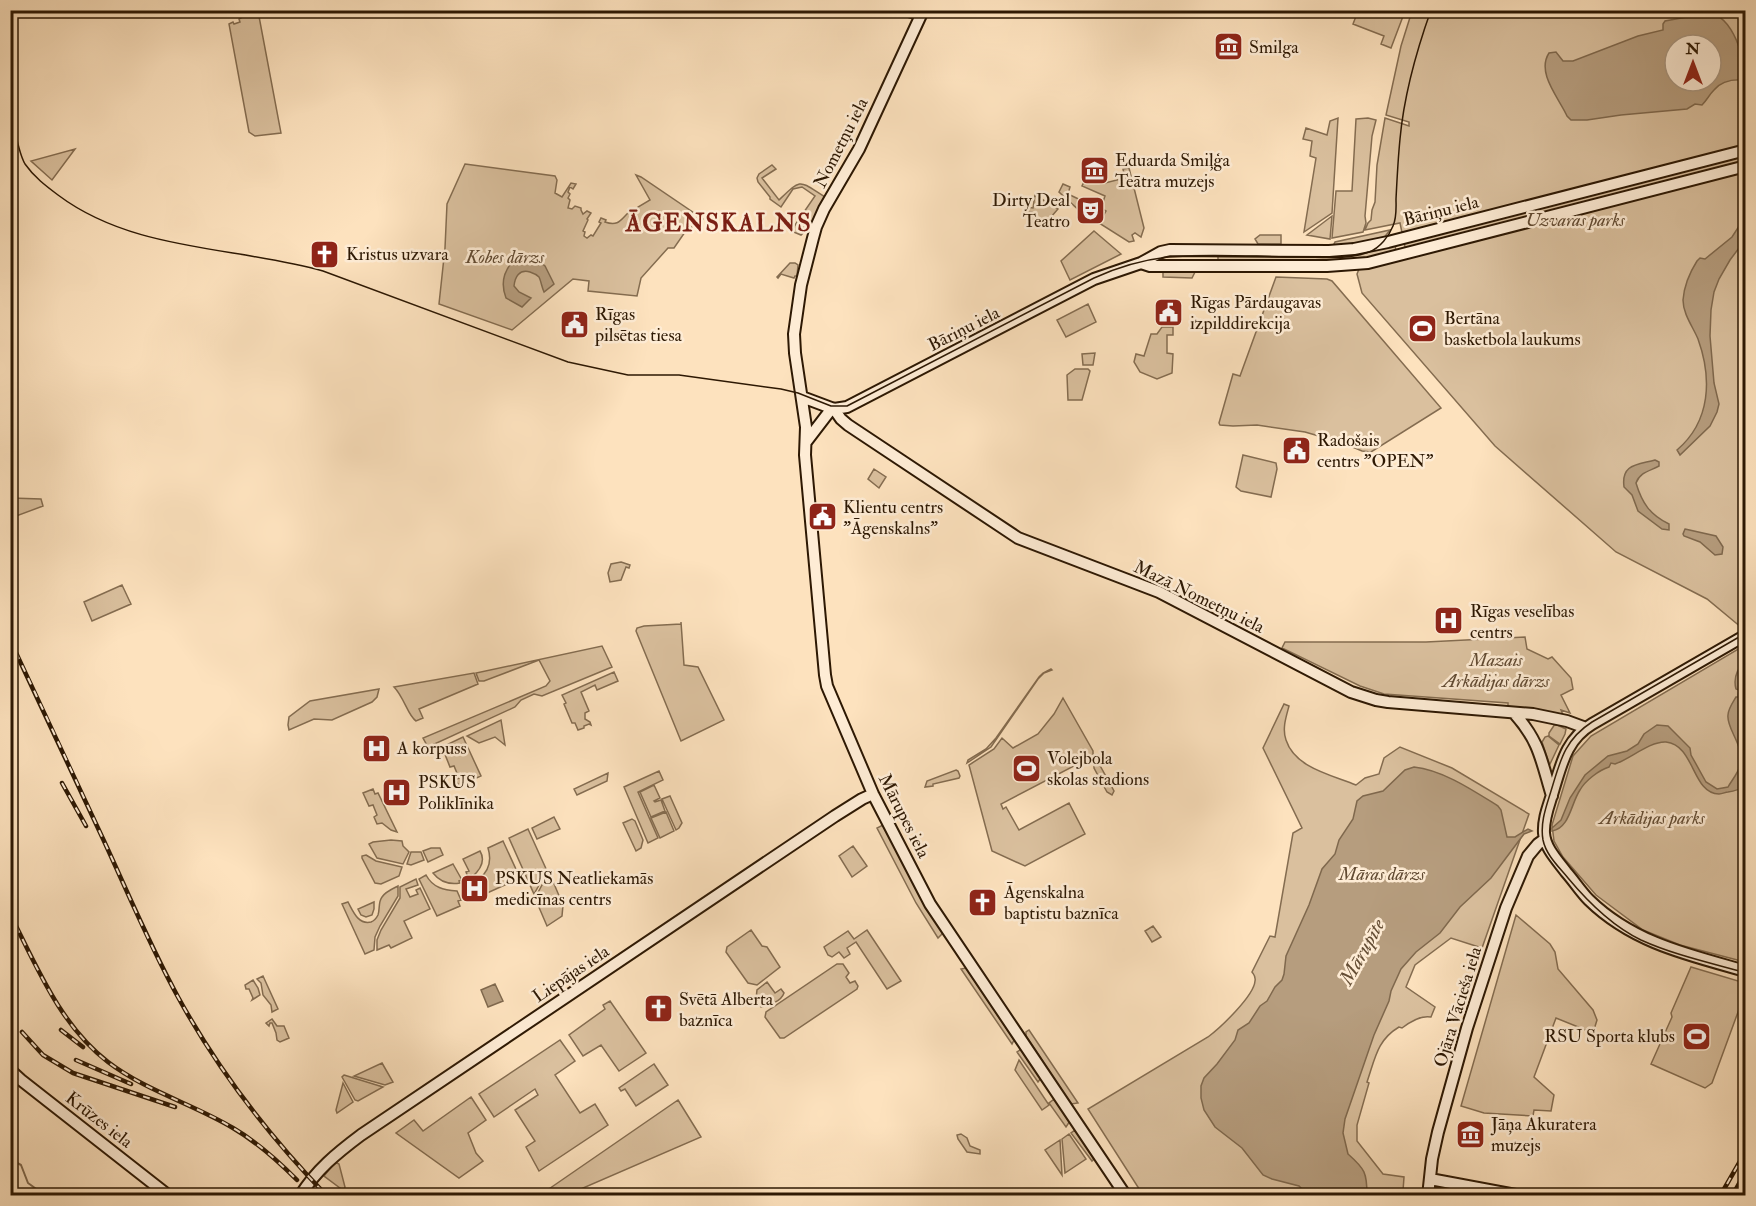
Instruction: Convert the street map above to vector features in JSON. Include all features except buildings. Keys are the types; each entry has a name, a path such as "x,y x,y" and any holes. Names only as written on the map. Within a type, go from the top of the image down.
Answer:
{"street":[{"name":"Nometņu iela","path":"802,397 794,334 801,285 816,227 859,149 921,15 906,10"},
{"name":"Bāriņu iela","path":"834,409 847,407 1094,279 1142,262 1161,252 1170,250 1341,250 1372,246 1746,150"},
{"name":"Bāriņu iela","path":"1142,262 1150,266 1327,266 1382,261 1746,166"},
{"path":"1426,232 1430,247"},
{"path":"802,397 834,409"},
{"name":"Mārupes iela","path":"802,397 806,427 805,455 827,686 873,794 930,904 1126,1196"},
{"path":"806,442 829,412 834,409"},
{"name":"Mazā Nometņu iela","path":"834,409 848,425 1018,538 1159,592 1351,692 1388,702 1549,717 1586,728"},
{"path":"1746,635 1586,728 1578,735 1568,748 1544,823 1545,839 1550,850 1590,902 1631,932 1650,942 1746,971"},
{"path":"1514,712 1530,731 1536,744 1552,796"},
{"name":"Liepājas iela","path":"300,1196 308,1183 333,1156 361,1135 835,816 873,794"},
{"name":"Ojāra Vācieša iela","path":"1428,1196 1438,1132 1467,1028 1506,908 1528,856 1545,839"},
{"name":"Krūzes iela","path":"10,1070 169,1196"},
{"path":"1430,1179 1521,1196"}],"green space":[{"path":"253,11 258,11 281,133 255,136 249,132 229,24 240,22 239,19"},
{"path":"1358,11 1405,11 1391,48 1381,44 1384,36 1353,24"},
{"name":"Uzvaras parks","path":"1412,11 1745,11 1745,627 1742,628 1707,599 1616,552 1495,446 1362,293 1357,274 1359,269 1405,247 1400,223 1365,230 1371,220 1375,202 1377,165 1385,118 1409,126 1409,122 1386,115 1401,46"},
{"path":"1338,118 1332,213 1304,232 1316,158 1310,156 1312,141 1303,139 1306,128 1327,135 1330,121"},
{"path":"1356,119 1376,120 1372,136 1366,223 1363,232 1332,238 1336,191 1352,191"},
{"path":"75,149 52,180 31,161"},
{"name":"Kobes dārzs","path":"465,164 555,176 557,180 555,193 562,197 571,183 576,184 573,189 570,187 568,192 570,200 568,208 572,209 575,206 581,208 583,214 587,211 591,213 583,231 587,238 593,236 601,223 599,222 601,218 606,220 605,222 617,223 629,212 633,213 650,200 636,175 703,219 685,232 674,248 668,248 641,278 637,296 588,291 589,281 573,279 512,330 439,304 447,204"},
{"path":"772,165 776,169 762,178 779,200 792,188 801,184 825,197 809,227 801,235 791,231 815,196 802,187 793,189 781,207 770,199 757,178"},
{"path":"1129,168 1144,228 1141,237 1135,233 1132,235 1134,241 1129,242 1099,223 1106,211 1101,208 1105,196 1082,186 1086,178 1101,184 1125,178 1123,169"},
{"path":"1063,184 1070,187 1068,194 1087,203 1081,212 1059,192"},
{"path":"1035,195 1058,209 1044,225 1032,225 1032,212 1025,211 1025,207 1033,208"},
{"path":"1332,216 1330,239 1307,235"},
{"path":"1390,230 1383,239 1335,247 1334,244 1335,242"},
{"path":"1094,231 1121,254 1070,280 1061,261"},
{"path":"1260,235 1281,235 1281,244 1258,244 1255,239"},
{"path":"1395,245 1396,251 1353,260 1308,263 1218,262 1218,255"},
{"path":"790,263 798,265 797,276 794,278 781,274 778,278 777,277"},
{"path":"1163,272 1195,272 1192,278 1163,277"},
{"path":"1276,277 1332,281 1441,408 1371,452 1305,432 1257,425 1220,425 1233,374 1240,376"},
{"path":"1088,304 1096,322 1066,337 1057,320"},
{"path":"1162,327 1173,327 1173,335 1167,335 1167,353 1173,354 1172,373 1157,379 1140,372 1134,362 1136,354 1144,356 1151,334 1157,334"},
{"path":"1095,353 1093,365 1083,365 1082,354"},
{"path":"1075,369 1090,371 1082,400 1068,400 1067,375"},
{"path":"1243,455 1276,463 1277,469 1271,497 1241,491 1236,487"},
{"path":"874,469 886,477 879,488 868,479"},
{"path":"11,498 41,499 43,506 11,518"},
{"path":"621,562 630,565 629,568 626,567 621,580 610,582 608,573 611,564"},
{"path":"122,585 131,604 92,621 84,602"},
{"path":"681,622 684,665 698,667 724,720 681,741 636,631 637,628 644,626 681,624"},
{"name":"Mazais Arkādijas dārzs","path":"1525,637 1527,649 1548,659 1552,657 1571,678 1573,689 1561,695 1570,713 1561,710 1563,715 1508,707 1508,703 1384,694 1360,686 1282,648 1285,642 1426,642"},
{"name":"Arkādijas parks","path":"1745,645 1745,962 1680,945 1643,930 1596,895 1563,857 1554,841 1552,825 1573,756 1591,736"},
{"path":"602,646 612,667 542,696 534,694 521,700 515,707 428,747 423,738 546,686 550,681 539,660 484,681 479,681 476,673"},
{"path":"1051,669 1038,679 991,747 967,763 968,760 986,749 996,738 1039,677 1043,673"},
{"path":"614,672 618,681 597,690 595,685 581,692 589,711 585,713 585,719 591,725 578,730 575,723 572,723 562,695"},
{"path":"474,673 478,684 419,709 423,718 416,721 394,687"},
{"path":"379,689 377,697 372,702 332,720 314,719 289,730 289,717 310,701"},
{"path":"1063,698 1093,751 1093,756 1001,804 1003,809 1006,807 1019,830 1069,803 1085,834 1025,866 992,851 969,765 994,749 1002,738 1013,748 1038,734"},
{"name":"Māras dārzs","path":"1284,704 1289,706 1284,727 1286,740 1291,750 1306,764 1326,774 1356,785 1365,778 1379,774 1384,758 1400,747 1452,768 1529,814 1482,948 1451,938 1415,965 1406,987 1435,1007 1431,1017 1416,1019 1392,1032 1381,1044 1372,1066 1357,1125 1357,1141 1383,1174 1404,1177 1403,1191 1394,1196 1143,1195 1088,1109 1208,1037 1236,1011 1253,987 1255,976 1252,972 1270,936 1275,937 1293,833 1302,828 1263,748"},
{"path":"501,720 505,745 495,737 479,743 467,736"},
{"path":"1555,724 1566,729 1560,744 1549,736"},
{"path":"1548,736 1559,745 1550,764 1542,742"},
{"path":"463,737 481,776 459,786 456,780 459,778 454,766 450,767 442,747"},
{"path":"1098,762 1114,791 1112,795 1107,792 1094,768 1094,764"},
{"path":"956,770 959,778 925,787 927,781"},
{"path":"659,771 663,780 638,792 658,838 648,843 624,787"},
{"path":"608,773 607,781 577,795 574,789"},
{"path":"654,785 660,798 654,801 661,800 665,811 651,817 640,792"},
{"path":"373,789 375,794 378,793 397,832 382,823 377,824 374,817 377,815 373,805 369,806 363,793"},
{"path":"670,796 682,823 676,830 662,799"},
{"path":"666,812 674,831 660,838 651,818"},
{"path":"554,817 560,829 537,839 532,828"},
{"path":"632,819 643,840 641,848 636,851 623,823"},
{"path":"883,825 918,893 942,931 938,938 916,903 877,828"},
{"path":"528,829 547,871 534,894 509,838"},
{"path":"391,840 402,841 403,846 409,852 403,864 377,858 369,844"},
{"path":"503,841 520,878 485,894 479,879 489,865 488,848"},
{"path":"853,846 867,866 852,877 839,856"},
{"path":"440,848 443,855 428,862 423,851"},
{"path":"480,851 481,865 472,877 471,875 468,877 466,872 469,871 463,859"},
{"path":"411,852 421,852 424,860 411,865 407,864"},
{"path":"366,855 376,861 402,867 399,876 381,884 375,883 362,858"},
{"path":"453,864 462,880 459,881 460,883 445,882 433,873"},
{"path":"549,872 563,905 562,916 547,926 535,898"},
{"path":"426,875 439,888 457,891 461,900 458,901 460,906 437,916 419,879"},
{"path":"416,879 418,885 406,889 410,897 418,894 416,890 420,888 430,909 404,921 412,938 391,948 389,945 377,950 377,940 381,930 400,898 400,887"},
{"path":"398,886 398,896 375,937 374,950 365,954 342,904 348,902 359,919 371,922 378,915 383,895"},
{"path":"374,902 372,915 366,917 361,915 358,909"},
{"path":"1516,915 1550,944 1555,952 1558,969 1593,1010 1597,1020 1593,1033 1556,1018 1534,1077 1554,1095 1551,1111 1534,1110 1533,1116 1484,1113 1461,1106"},
{"path":"1153,926 1161,937 1152,942 1145,931"},
{"path":"751,930 762,946 767,947 780,967 757,985 748,983 726,952 727,947"},
{"path":"867,930 901,981 887,989 856,942 847,948 850,954 844,958 839,952 832,957 828,955 824,947 848,931 854,939"},
{"path":"837,964 843,964 849,973 846,977 850,983 855,981 857,989 784,1038 780,1038 765,1017 766,1012"},
{"name":"RSU Sporta klubs","path":"1691,967 1745,983 1745,993 1712,1083 1705,1088 1651,1064"},
{"path":"966,968 1014,1040 1012,1044 961,969"},
{"path":"263,976 278,1009 272,1012 271,1005 263,995 261,983 257,979"},
{"path":"253,980 260,995 252,1000 249,989 246,989 245,985"},
{"path":"767,982 775,993 781,989 784,993 778,1001 761,1007 756,999 757,990"},
{"path":"610,1001 646,1053 619,1071 601,1045 583,1056 569,1035 605,1009 603,1005"},
{"path":"272,1019 277,1026 284,1026 289,1038 280,1042 277,1040 272,1023 269,1026 266,1023"},
{"path":"1029,1030 1078,1103 1071,1104 1026,1036"},
{"path":"560,1040 575,1061 555,1075 580,1113 595,1104 608,1125 539,1171 526,1147 535,1141 515,1110 538,1095 535,1089 494,1117 479,1094"},
{"path":"1020,1050 1041,1078 1038,1082 1017,1052"},
{"path":"1019,1060 1049,1105 1042,1110 1015,1070"},
{"path":"382,1063 393,1082 385,1085 354,1076"},
{"path":"654,1064 668,1085 636,1106 625,1089 621,1091 619,1088"},
{"path":"344,1075 383,1087 358,1101 355,1100 342,1077"},
{"path":"343,1083 353,1102 337,1113 336,1110"},
{"path":"471,1097 486,1120 468,1133 476,1153 483,1161 459,1178 396,1133 414,1120 423,1131"},
{"path":"678,1100 701,1137 567,1195 545,1195 543,1193"},
{"path":"1057,1100 1070,1121 1066,1127 1049,1103"},
{"path":"1075,1130 1094,1159 1092,1161 1071,1133"},
{"path":"961,1134 967,1138 970,1146 980,1150 980,1154 967,1152 958,1139 957,1135"},
{"path":"1069,1134 1086,1159 1065,1173 1062,1139"},
{"path":"1060,1140 1062,1175 1045,1150"},
{"path":"335,1162 339,1164 344,1191 324,1176"}],"water":[{"path":"1709,13 1717,16 1725,22 1736,40 1743,62 1745,80 1723,83 1723,33 1663,33 1663,93 1711,93 1702,105 1695,104 1687,109 1587,120 1571,120 1567,116 1547,77 1545,69 1549,53 1556,52 1563,61 1573,61 1638,36 1663,30 1665,21"},
{"path":"1745,217 1745,240 1719,279 1711,310 1710,336 1714,383 1719,404 1717,412 1710,426 1680,455 1677,450 1697,426 1706,398 1703,354 1683,305 1686,285 1697,261 1700,258 1705,259 1732,237"},
{"path":"535,258 545,266 554,284 544,292 538,276 526,271 520,273 514,286 519,292 531,298 522,307 506,298 503,283 505,274 513,261"},
{"path":"1655,460 1659,462 1659,466 1643,474 1636,483 1648,508 1669,524 1669,530 1662,529 1638,511 1632,495 1624,487 1625,474 1628,470 1636,465"},
{"path":"1685,529 1716,536 1723,547 1722,554 1715,555 1700,542 1684,536"},
{"path":"1745,661 1745,786 1720,794 1710,792 1703,786 1683,751 1675,745 1660,742 1621,762 1611,763 1609,767 1593,776 1580,790 1563,825 1552,831 1552,828 1561,820 1570,798 1585,775 1608,756 1627,751 1638,744 1644,734 1657,725 1668,726 1690,748 1691,755 1706,782 1717,789 1728,787 1739,769 1741,758 1728,720 1728,713 1738,697 1739,690 1736,689 1735,677"},
{"name":"Māras dārzs","path":"1414,767 1447,777 1498,806 1507,837 1515,837 1528,829 1532,831 1524,834 1491,878 1460,907 1440,933 1416,952 1401,969 1391,991 1345,1119 1343,1133 1348,1154 1364,1172 1367,1195 1308,1195 1299,1186 1263,1175 1242,1148 1215,1127 1204,1110 1201,1086 1204,1078 1235,1040 1238,1030 1249,1023 1282,980 1286,956 1322,869 1335,854 1339,840 1353,819 1357,801 1363,796 1383,791 1405,770"},
{"path":"495,984 503,1001 488,1007 481,990"}],"waterway":[{"path":"10,1159 21,1165 28,1183 46,1196"}],"tram line":[{"path":"10,106 20,151 25,164 32,173 58,195 88,214 119,227 152,238 323,271 568,362 628,375 679,375 781,389 831,406 847,406 1094,278 1130,264 1158,258 1185,256 1344,257 1361,255 1377,248 1389,234 1395,219 1404,106 1431,10"},
{"path":"1746,633 1592,722 1575,736 1564,752 1557,771 1542,827 1547,851 1557,865 1610,921 1641,940 1666,950 1746,973"}],"railway":[{"path":"10,640 178,997 227,1076 265,1126 327,1196"},
{"path":"62,783 86,826"},
{"path":"10,914 51,994 76,1031 91,1047 108,1062 138,1081 242,1133 297,1180"},
{"path":"61,1030 83,1047"},
{"path":"22,1032 43,1055 73,1073 175,1107"},
{"path":"76,1060 131,1084"},
{"path":"1720,1196 1746,1151"},
{"path":"1732,1196 1746,1171"}],"place":[{"name":"Smilga","path":"1228,47"},
{"name":"Eduarda Smiļģa Teātra muzejs","path":"1094,170"},
{"name":"Dirty Deal Teatro","path":"1091,210"},
{"name":"Kristus uzvara","path":"325,254"},
{"name":"Rīgas Pārdaugavas izpilddirekcija","path":"1169,312"},
{"name":"Rīgas pilsētas tiesa","path":"574,324"},
{"name":"Bertāna basketbola laukums","path":"1423,328"},
{"name":"Radošais centrs \"OPEN\"","path":"1296,450"},
{"name":"Klientu centrs \"Āgenskalns\"","path":"822,517"},
{"name":"Rīgas veselības centrs","path":"1449,621"},
{"name":"A korpuss","path":"376,748"},
{"name":"Volejbola skolas stadions","path":"1026,768"},
{"name":"PSKUS Poliklīnika","path":"397,792"},
{"name":"PSKUS Neatliekamās medicīnas centrs","path":"474,888"},
{"name":"Āgenskalna baptistu baznīca","path":"983,902"},
{"name":"Svētā Alberta baznīca","path":"658,1009"},
{"name":"RSU Sporta klubs","path":"1696,1036"},
{"name":"Jāņa Akuratera muzejs","path":"1470,1134"}],"district":[{"name":"ĀGENSKALNS","path":"719,223"}],"water label":[{"name":"Mārupīte","path":"1362,952"}]}
